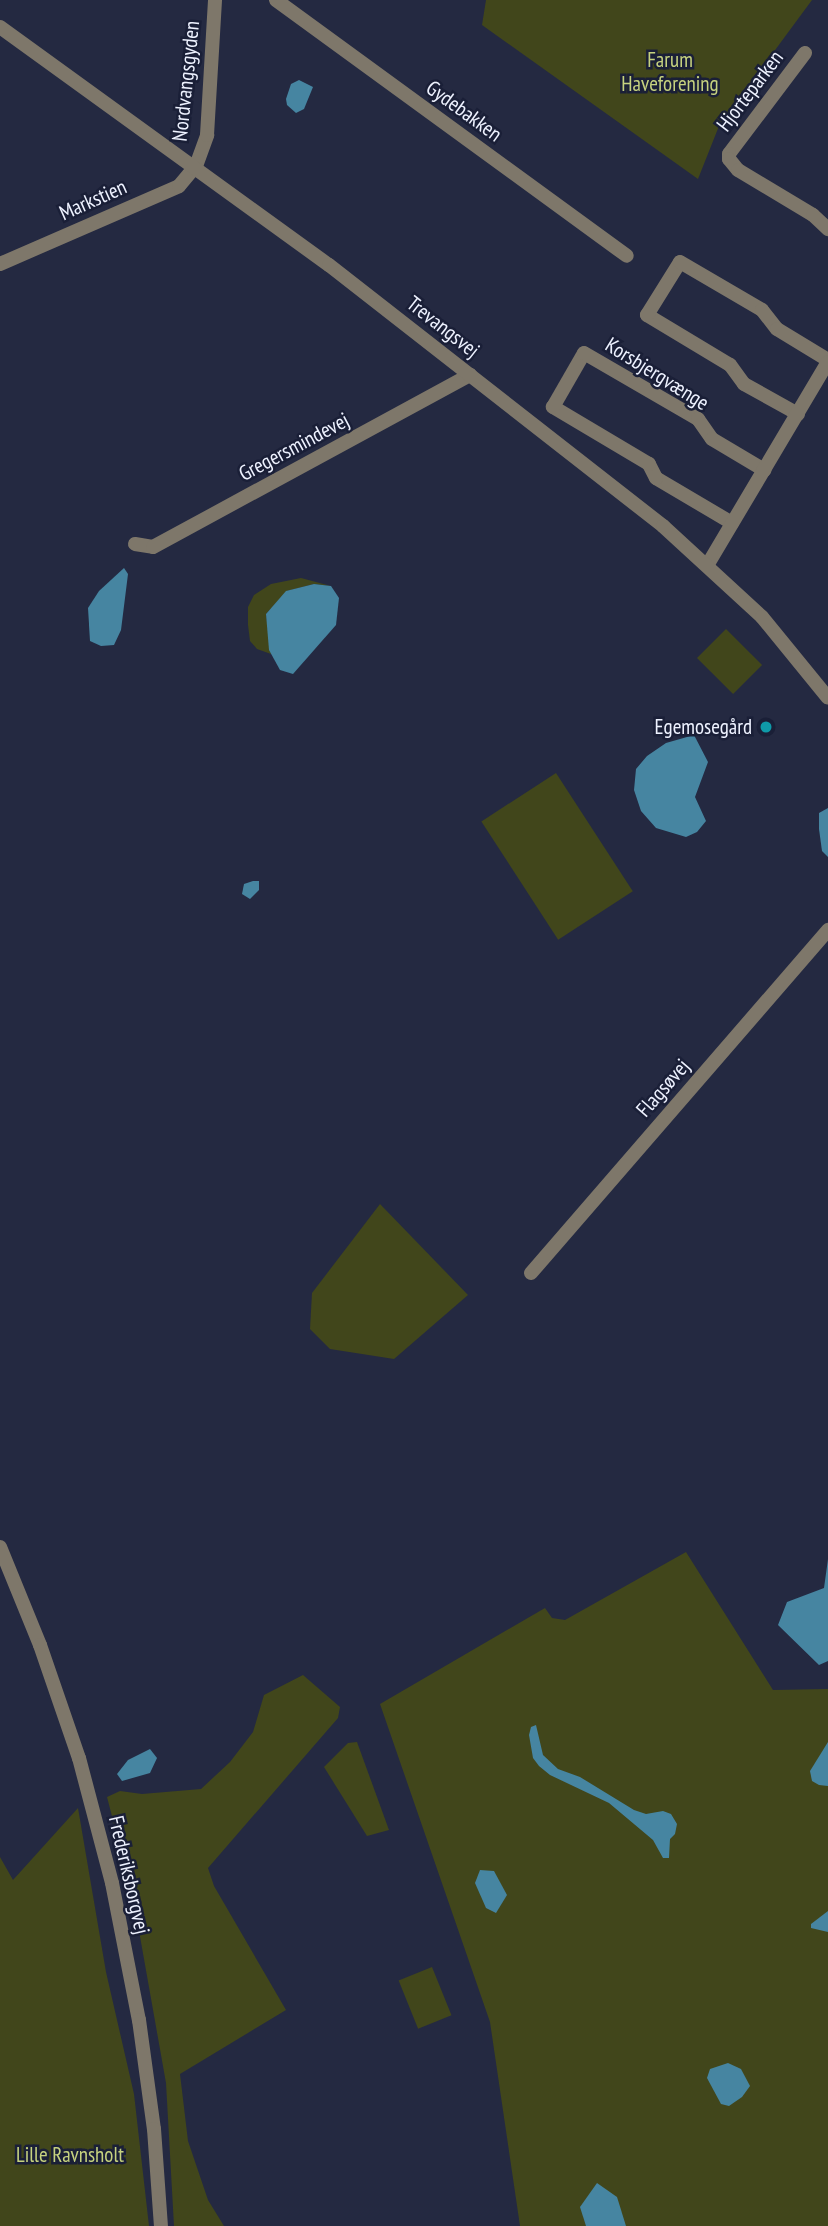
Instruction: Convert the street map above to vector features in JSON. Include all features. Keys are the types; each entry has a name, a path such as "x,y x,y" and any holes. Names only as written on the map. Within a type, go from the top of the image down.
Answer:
{"street":[{"name":"Nordvangsgyden","path":"196,166 206,135 215,0"},
{"name":"Gydebakken","path":"276,0 627,257"},
{"name":"Trevangsvej","path":"0,27 196,166 470,375 708,564 762,617 828,698"},
{"name":"Hjorteparken","path":"805,53 729,154 729,159 738,170 813,215 828,229"},
{"name":"Markstien","path":"0,264 179,186 196,166"},
{"name":"Korsbjergvænge","path":"708,564 764,470 797,414 828,361 777,329 762,310 680,262 647,315 730,365 744,384 797,414"},
{"name":"Korsbjergvænge","path":"732,523 656,478 649,464 553,407 584,353 698,419 712,439 764,470"},
{"name":"Gregersmindevej","path":"135,544 153,547 470,375"},
{"name":"Flagsøvej","path":"531,1273 828,930"},
{"name":"Frederiksborgvej","path":"0,1547 40,1645 79,1758 112,1883 139,2020 154,2129 160,2226"}],"green space":[{"name":"Farum Haveforening","path":"486,0 812,0 719,126 698,179 482,25"},
{"path":"301,578 331,586 314,584 287,591 266,614 271,654 257,649 250,641 248,625 248,607 254,595 271,584"},
{"path":"726,629 762,665 733,694 697,658"},
{"path":"556,773 633,891 558,940 481,821"},
{"path":"380,1204 468,1295 394,1359 330,1349 310,1329 312,1293"},
{"path":"686,1552 773,1690 828,1689 828,2226 520,2226 490,2022 380,1704 545,1608 552,1618 565,1620"},
{"path":"303,1675 340,1707 338,1718 208,1868 214,1886 286,2010 180,2074 188,2141 208,2200 224,2226 174,2226 166,2083 133,1897 107,1797 120,1791 142,1794 201,1789 230,1762 253,1732 264,1695"},
{"path":"357,1742 389,1830 367,1836 324,1767 348,1743"},
{"name":"Lille Ravnsholt","path":"78,1808 106,1972 134,2094 149,2226 0,2226 0,1857 13,1880"},
{"path":"432,1967 451,2015 418,2029 399,1980"}],"water":[{"path":"299,80 313,87 304,109 296,113 287,105 286,99 291,84"},
{"path":"124,568 128,574 121,630 114,645 101,646 90,641 88,608 99,591"},
{"path":"314,584 331,586 339,598 336,625 293,674 280,670 269,650 266,614 286,591"},
{"path":"694,735 708,762 695,797 706,821 697,832 686,837 656,828 641,811 634,790 636,769 647,756 666,743"},
{"path":"828,808 828,857 822,851 819,813"},
{"path":"259,881 259,890 250,899 242,894 244,884"},
{"path":"828,1559 828,1661 819,1665 778,1625 787,1602 824,1588"},
{"path":"536,1725 543,1755 558,1769 580,1777 634,1810 646,1814 663,1811 671,1814 677,1824 675,1834 670,1839 669,1858 663,1858 653,1840 609,1803 550,1775 539,1766 533,1758 529,1735 531,1727"},
{"path":"828,1742 828,1786 812,1781 810,1771"},
{"path":"150,1749 157,1758 150,1773 122,1781 117,1774 128,1760"},
{"path":"480,1870 494,1871 507,1895 496,1913 486,1908 475,1883"},
{"path":"828,1911 828,1932 811,1928 811,1924"},
{"path":"728,2063 741,2069 750,2086 742,2097 729,2106 721,2104 707,2078 710,2069"},
{"path":"597,2183 617,2197 626,2226 586,2226 580,2207"}],"place":[{"name":"Egemosegård","path":"766,727"}]}
